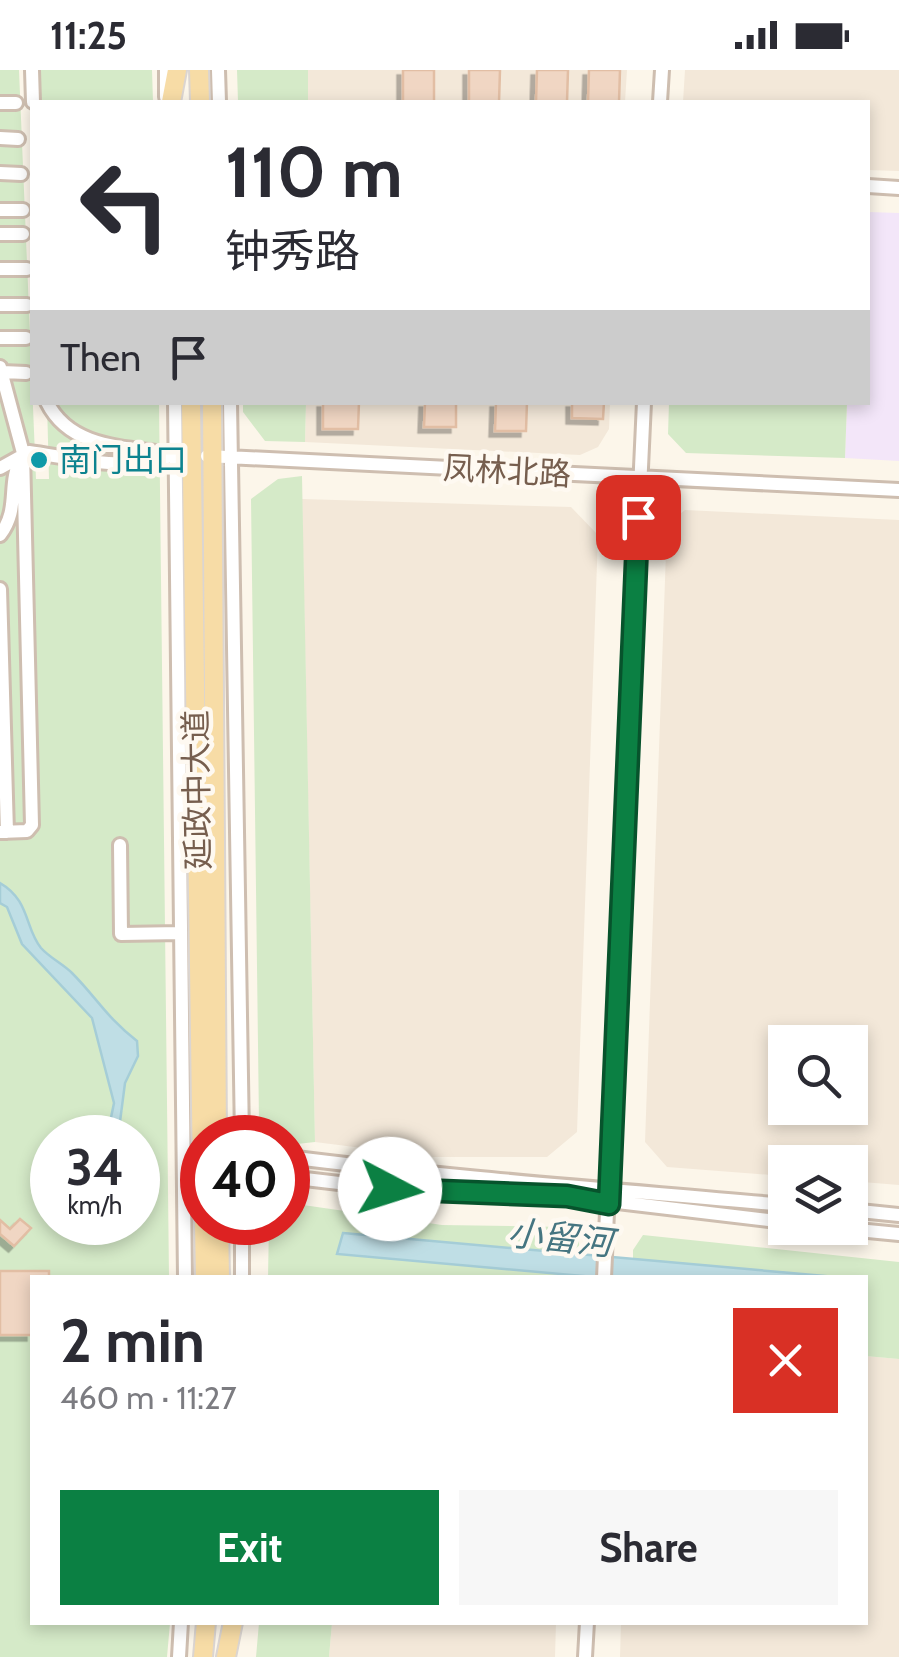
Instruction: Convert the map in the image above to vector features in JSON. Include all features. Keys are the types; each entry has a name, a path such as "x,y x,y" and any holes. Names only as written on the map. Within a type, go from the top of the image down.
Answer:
{"main road":[{"path":"170,100 180,70"},
{"path":"180,70 185,100"},
{"path":"199,70 200,100"},
{"name":"延政中大道","path":"192,405 184,456 195,1115"},
{"name":"延政中大道","path":"213,405 223,456 217,1115"},
{"path":"204,1245 205,1275"},
{"path":"219,1245 220,1275"},
{"path":"203,1657 206,1625"},
{"path":"218,1657 220,1625"},
{"path":"230,1657 234,1625"}],"street":[{"path":"32,70 33,100"},
{"path":"166,70 169,100"},
{"path":"218,70 220,100"},
{"path":"660,100 662,70"},
{"path":"0,102 16,103"},
{"path":"0,138 18,139"},
{"path":"0,173 20,174"},
{"path":"870,186 899,188"},
{"path":"0,210 23,210"},
{"path":"0,234 23,234"},
{"path":"0,269 27,269"},
{"path":"0,305 27,305"},
{"path":"0,338 26,338"},
{"path":"0,590 4,832 27,831 32,825 23,454 1,370 26,372"},
{"path":"48,405 56,420 83,439 184,456"},
{"path":"176,405 184,456 181,933 194,1115"},
{"path":"230,405 223,456 241,1115"},
{"path":"604,1275 644,405"},
{"path":"0,534 14,517 12,473 23,454"},
{"path":"0,468 23,454 69,461 147,464 184,456"},
{"name":"凤林北路","path":"184,456 899,490"},
{"path":"120,845 121,934 181,933"},
{"path":"310,1160 435,1176 768,1202"},
{"path":"310,1179 424,1193 567,1196 768,1220"},
{"path":"868,1212 899,1215"},
{"path":"868,1231 899,1234"},
{"path":"186,1275 190,1245"},
{"path":"242,1245 242,1275"},
{"path":"179,1657 181,1625"},
{"path":"585,1657 587,1625"}],"shaded area":[{"path":"308,70 627,70 625,100 308,100"},
{"path":"685,70 899,70 899,171 870,170 870,100 683,100"},
{"path":"870,212 899,213 899,461 845,458 847,405 870,405"},
{"path":"306,405 610,405 609,429 598,447 580,455 305,442"},
{"path":"302,499 571,507 598,535 577,1132 547,1157 433,1157 315,1142"},
{"path":"685,510 899,520 899,1185 868,1182 868,1145 768,1145 768,1175 667,1167 645,1142 667,524"},
{"path":"868,1356 899,1359 899,1657 620,1657 621,1625 868,1625"},
{"path":"332,1625 556,1625 555,1657 329,1657"}],"green space":[{"path":"0,70 19,70 36,479 49,479 47,405 159,405 169,1275 30,1275 30,1625 170,1625 167,1657 0,1657"},
{"path":"39,70 152,70 153,100 40,100"},
{"path":"237,70 308,70 308,100 238,100"},
{"path":"243,405 306,405 305,442 265,441 243,412"},
{"path":"669,405 847,405 845,458 686,453 668,434"},
{"path":"302,476 315,1142 310,1143 310,1115 259,1115 251,499 278,479"},
{"path":"310,1206 442,1225 567,1227 579,1240 579,1275 268,1275 269,1245 310,1245"},
{"path":"643,1235 899,1262 899,1359 868,1356 868,1275 633,1275 633,1250"},
{"path":"259,1625 332,1625 329,1657 256,1657"}],"water":[{"path":"0,883 17,898 41,948 72,973 137,1041 138,1056 125,1083 121,1115 112,1115 114,1103 92,1018 22,944 7,907 0,903"},
{"path":"343,1233 814,1275 572,1275 337,1254"}],"building":[{"path":"403,70 434,70 434,100 403,100"},
{"path":"469,70 500,70 499,100 469,100"},
{"path":"537,70 568,70 567,100 536,100"},
{"path":"589,70 620,70 619,100 588,100"},
{"path":"323,405 359,405 358,429 323,429"},
{"path":"425,405 456,405 456,427 424,427"},
{"path":"496,405 527,405 526,431 495,431"},
{"path":"572,405 604,405 603,419 572,418"},
{"path":"20,1219 30,1227 14,1246 0,1234 0,1220 10,1229"},
{"path":"0,1271 49,1271 49,1275 30,1275 30,1335 0,1335"}],"place":[{"name":"南门出口","path":"39,460"}],"route":[{"path":"390,1189 567,1196 609,1204 638,517"}],"water label":[{"name":"小留河","path":"560,1238"}]}
